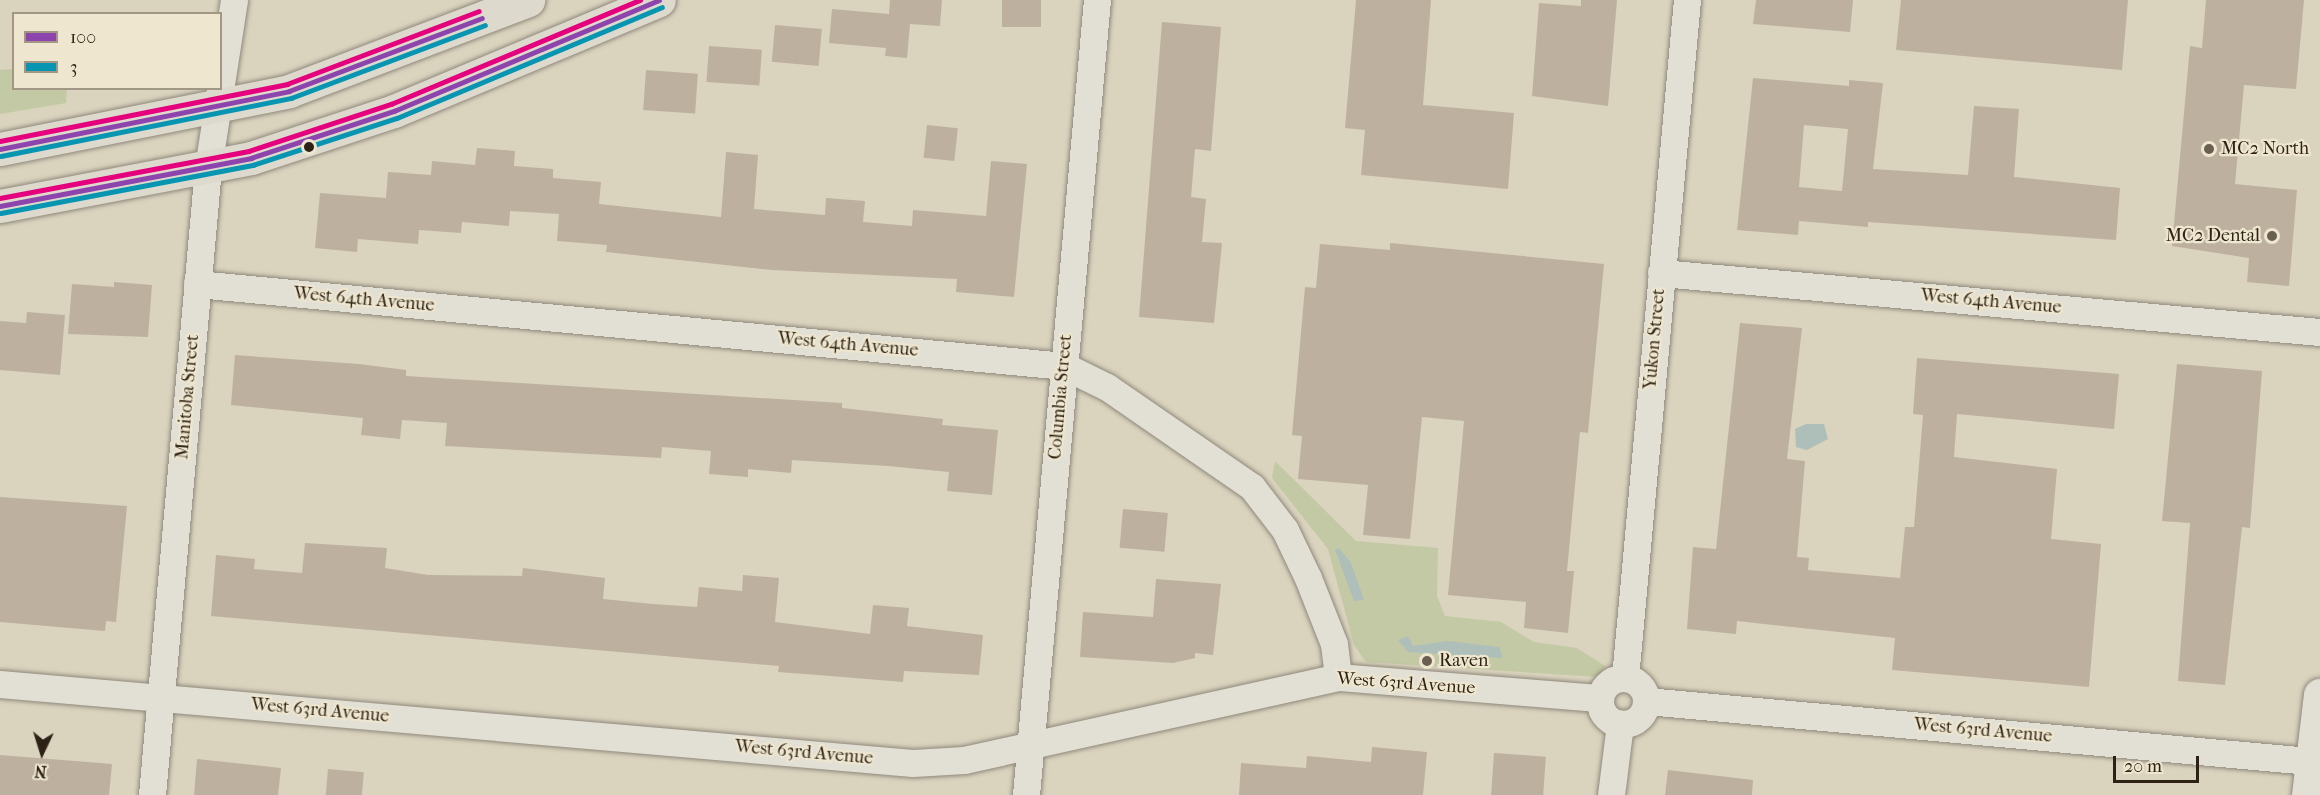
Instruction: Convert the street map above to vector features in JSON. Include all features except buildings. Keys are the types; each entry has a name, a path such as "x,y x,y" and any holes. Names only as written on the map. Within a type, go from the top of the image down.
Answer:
{"main road":[{"path":"0,149 219,107 289,91 528,0"},
{"path":"0,206 208,168 394,111 659,0"},
{"path":"2308,795 2315,762 2320,695"}],"street":[{"name":"Manitoba Street","path":"222,86 234,0"},
{"name":"Columbia Street","path":"1026,795 1097,0"},
{"name":"Yukon Street","path":"1624,678 1687,0"},
{"name":"Manitoba Street","path":"152,795 208,168 221,90"},
{"name":"West 64th Avenue","path":"1661,273 2320,332"},
{"name":"West 64th Avenue","path":"198,284 1064,366 1107,387 1252,487 1285,530 1308,578 1334,644 1338,677"},
{"name":"West 63rd Avenue","path":"0,684 913,763 963,760 1338,677 1600,698"},
{"path":"1624,678 1638,683 1646,701 1641,716 1620,724 1603,712 1600,698 1611,681 1624,678"},
{"name":"West 63rd Avenue","path":"1646,701 2315,762"},
{"path":"1611,795 1620,724"}],"green space":[{"path":"12,69 12,90 67,90 66,103 0,114 0,70"},
{"path":"1275,461 1356,541 1438,548 1437,596 1445,616 1501,622 1534,642 1577,648 1605,666 1599,677 1366,662 1354,645 1328,549 1272,478"}],"shaded area":[{"path":"1806,424 1824,424 1828,439 1807,450 1796,447 1795,429"},
{"path":"1339,548 1351,563 1364,600 1354,601 1335,550"},
{"path":"1408,636 1413,646 1448,641 1499,647 1503,658 1408,652 1398,640"}],"transit line":[{"path":"0,198 249,151 391,104 640,0"},
{"name":"100","path":"0,206 251,158 394,111 659,0"},
{"name":"3","path":"1,213 253,165 397,118 662,7"},
{"path":"0,141 287,84 479,11"},
{"name":"100","path":"0,149 289,91 482,18"},
{"name":"3","path":"1,156 291,98 485,25"}],"place":[{"name":"MC2 North","path":"2209,149"},
{"name":"MC2 Dental","path":"2272,236"},
{"name":"Raven","path":"1427,661"}]}
